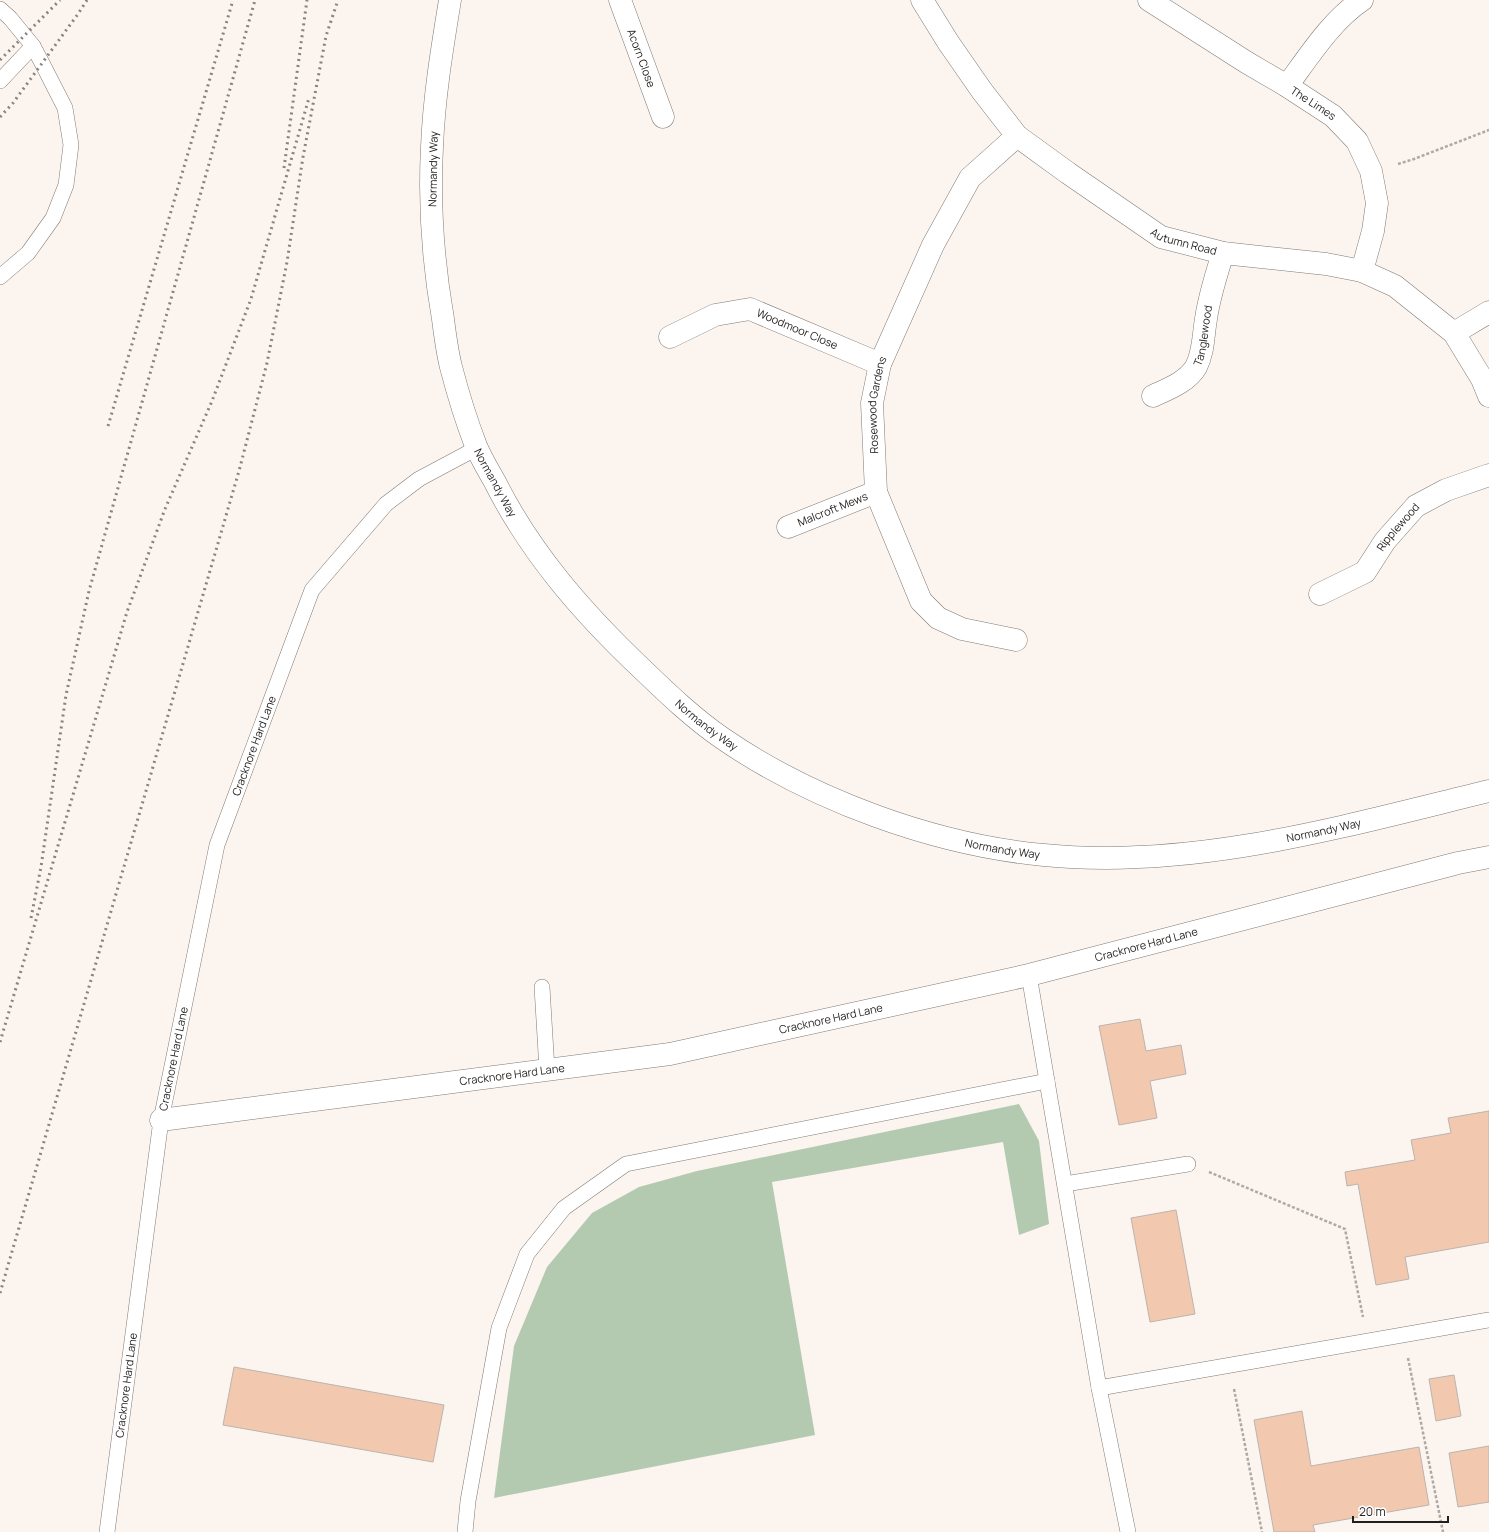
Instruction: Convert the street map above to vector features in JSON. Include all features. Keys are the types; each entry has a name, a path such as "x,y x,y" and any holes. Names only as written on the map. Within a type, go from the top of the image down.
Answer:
{"street":[{"name":"Normandy Way","path":"450,0 436,93 432,147 431,197 434,259 450,362 460,398 477,448 519,526 576,602 610,639 676,701 720,736 760,762 802,784 849,805 905,825 949,838 995,848 1044,856 1130,858 1179,855 1324,831 1489,791"},
{"name":"Acorn Close","path":"620,0 663,116"},
{"name":"Autumn Road","path":"922,0 973,79 1018,136 1161,237 1223,253 1326,264 1362,271 1395,286 1454,333 1482,380 1489,396"},
{"name":"The Limes","path":"1149,0 1333,116 1357,141 1371,171 1377,203 1373,231 1362,271"},
{"path":"1287,86 1322,39 1351,7 1362,0"},
{"name":"Rosewood Gardens","path":"1016,640 962,630 938,618 921,601 876,492 872,403 880,364 933,245 970,178 1018,136"},
{"name":"Tanglewood","path":"1153,396 1178,385 1195,368 1204,346 1206,320 1211,292 1223,253"},
{"name":"Woodmoor Close","path":"670,337 715,315 750,309 880,364"},
{"path":"1454,333 1489,312"},
{"name":"Ripplewood","path":"1320,594 1365,572 1384,541 1416,506 1446,490 1489,475"},
{"name":"Malcroft Mews","path":"788,527 876,492"},
{"name":"Cracknore Hard Lane","path":"161,1120 670,1054 1029,975 1458,863 1489,857"}],"lane":[{"path":"0,9 10,18 33,46 64,108 71,145 66,185 53,218 28,253 0,277"},
{"path":"0,81 33,46"},
{"name":"Cracknore Hard Lane","path":"107,1532 161,1120 217,845 312,590 386,504 419,479 477,448"},
{"path":"1029,975 1099,1388 1128,1532"},
{"path":"542,987 547,1070"},
{"path":"465,1532 468,1501 499,1328 526,1254 564,1208 626,1164 1047,1081"},
{"path":"1064,1184 1188,1164"},
{"path":"1099,1388 1489,1320"}],"path":[{"path":"1371,171 1414,159 1489,130"},
{"path":"1188,1164 1345,1229 1368,1341"},
{"path":"1403,1334 1443,1532"},
{"path":"1230,1365 1262,1532"}],"green space":[{"path":"1019,1104 1039,1141 1049,1224 1019,1235 1003,1142 772,1182 815,1435 494,1498 514,1346 547,1267 592,1213 639,1187 697,1171"}],"building":[{"path":"1140,1019 1146,1051 1181,1045 1186,1074 1150,1081 1157,1118 1119,1125 1099,1026"},
{"path":"1489,1111 1489,1242 1405,1257 1409,1279 1376,1285 1358,1184 1347,1186 1345,1172 1415,1160 1411,1140 1451,1133 1448,1118"},
{"path":"1176,1210 1195,1314 1150,1322 1131,1218"},
{"path":"234,1367 444,1405 433,1462 223,1425"},
{"path":"1454,1375 1461,1416 1436,1421 1429,1379"},
{"path":"1302,1411 1311,1466 1419,1447 1429,1505 1313,1525 1315,1532 1274,1532 1254,1420"},
{"path":"1489,1446 1489,1502 1458,1507 1449,1453"}],"railway":[{"path":"0,60 60,0"},
{"path":"0,117 13,103 87,0"},
{"path":"108,426 233,0"},
{"path":"31,918 41,867 66,695 89,591 255,0"},
{"path":"284,168 307,0"},
{"path":"0,1293 239,471 267,363 287,262 303,157 326,36 338,0"},
{"path":"0,1042 127,612 165,509 212,401 251,299 309,98"}]}
